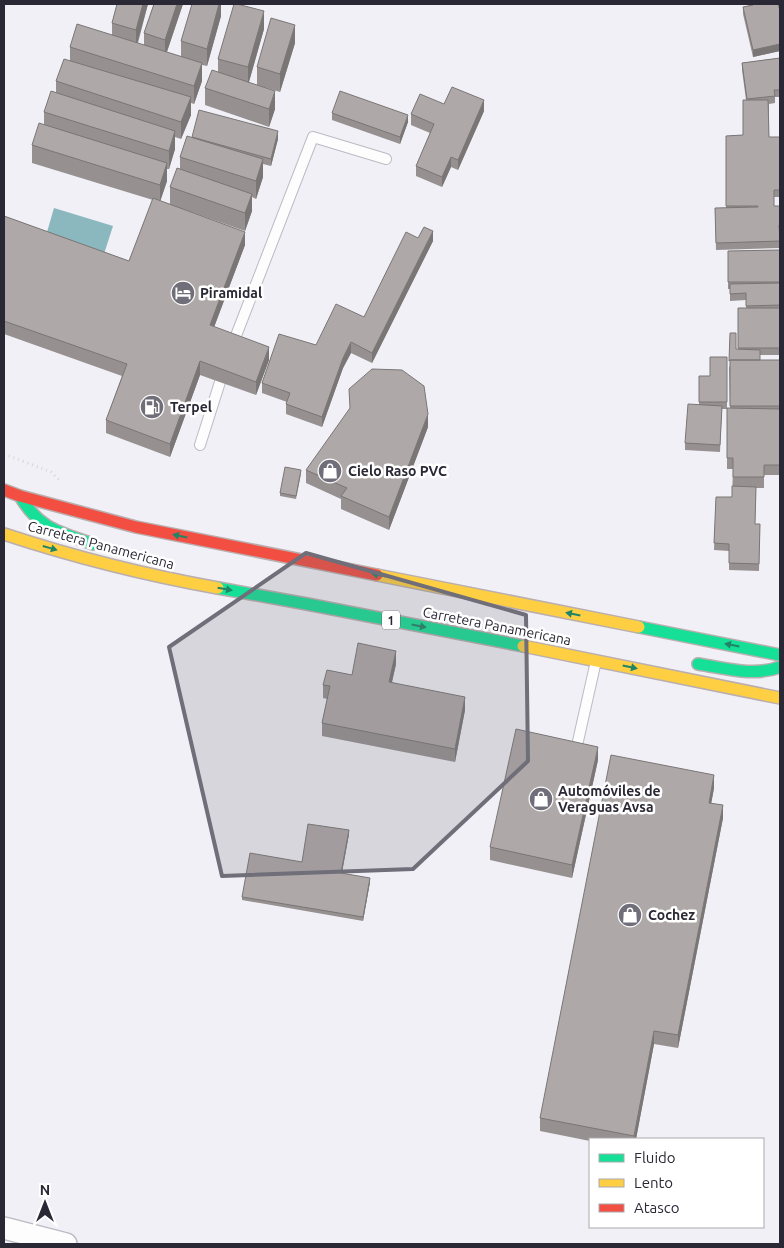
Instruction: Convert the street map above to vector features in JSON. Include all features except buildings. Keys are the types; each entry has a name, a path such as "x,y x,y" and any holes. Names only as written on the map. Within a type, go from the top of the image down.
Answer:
{"highway":[{"name":"Carretera Panamericana","path":"4,490 20,496 145,529 780,654"},
{"path":"4,503 20,496 25,508 39,522 103,547"},
{"name":"Carretera Panamericana","path":"4,534 114,566 204,586 300,602 523,646 597,655 780,698"},
{"path":"130,558 204,586"},
{"path":"691,663 756,672 767,671 780,666"}],"street":[{"path":"4,1228 66,1244"}],"lane":[{"path":"232,346 314,137 386,159"},
{"path":"200,445 220,382"},
{"path":"576,750 597,655"}],"highlighted area":[{"path":"306,553 526,615 528,761 413,869 222,876 169,647"}],"water":[{"path":"54,208 113,226 103,257 45,239"}],"traffic: fast":[{"path":"20,496 27,507 42,523 93,544"},
{"path":"218,588 523,646"},
{"path":"639,627 780,655"},
{"path":"698,664 749,672 780,667"}],"traffic: slow":[{"path":"4,534 110,565 218,588"},
{"path":"377,575 639,627"},
{"path":"523,646 780,698"}],"traffic: jam":[{"path":"4,490 136,527 377,575"}],"place":[{"name":"Piramidal","path":"183,293"},
{"name":"Terpel","path":"152,407"},
{"name":"Cielo Raso PVC","path":"330,471"},
{"name":"Automóviles de Veraguas Avsa","path":"541,799"},
{"name":"Cochez","path":"630,915"}]}
